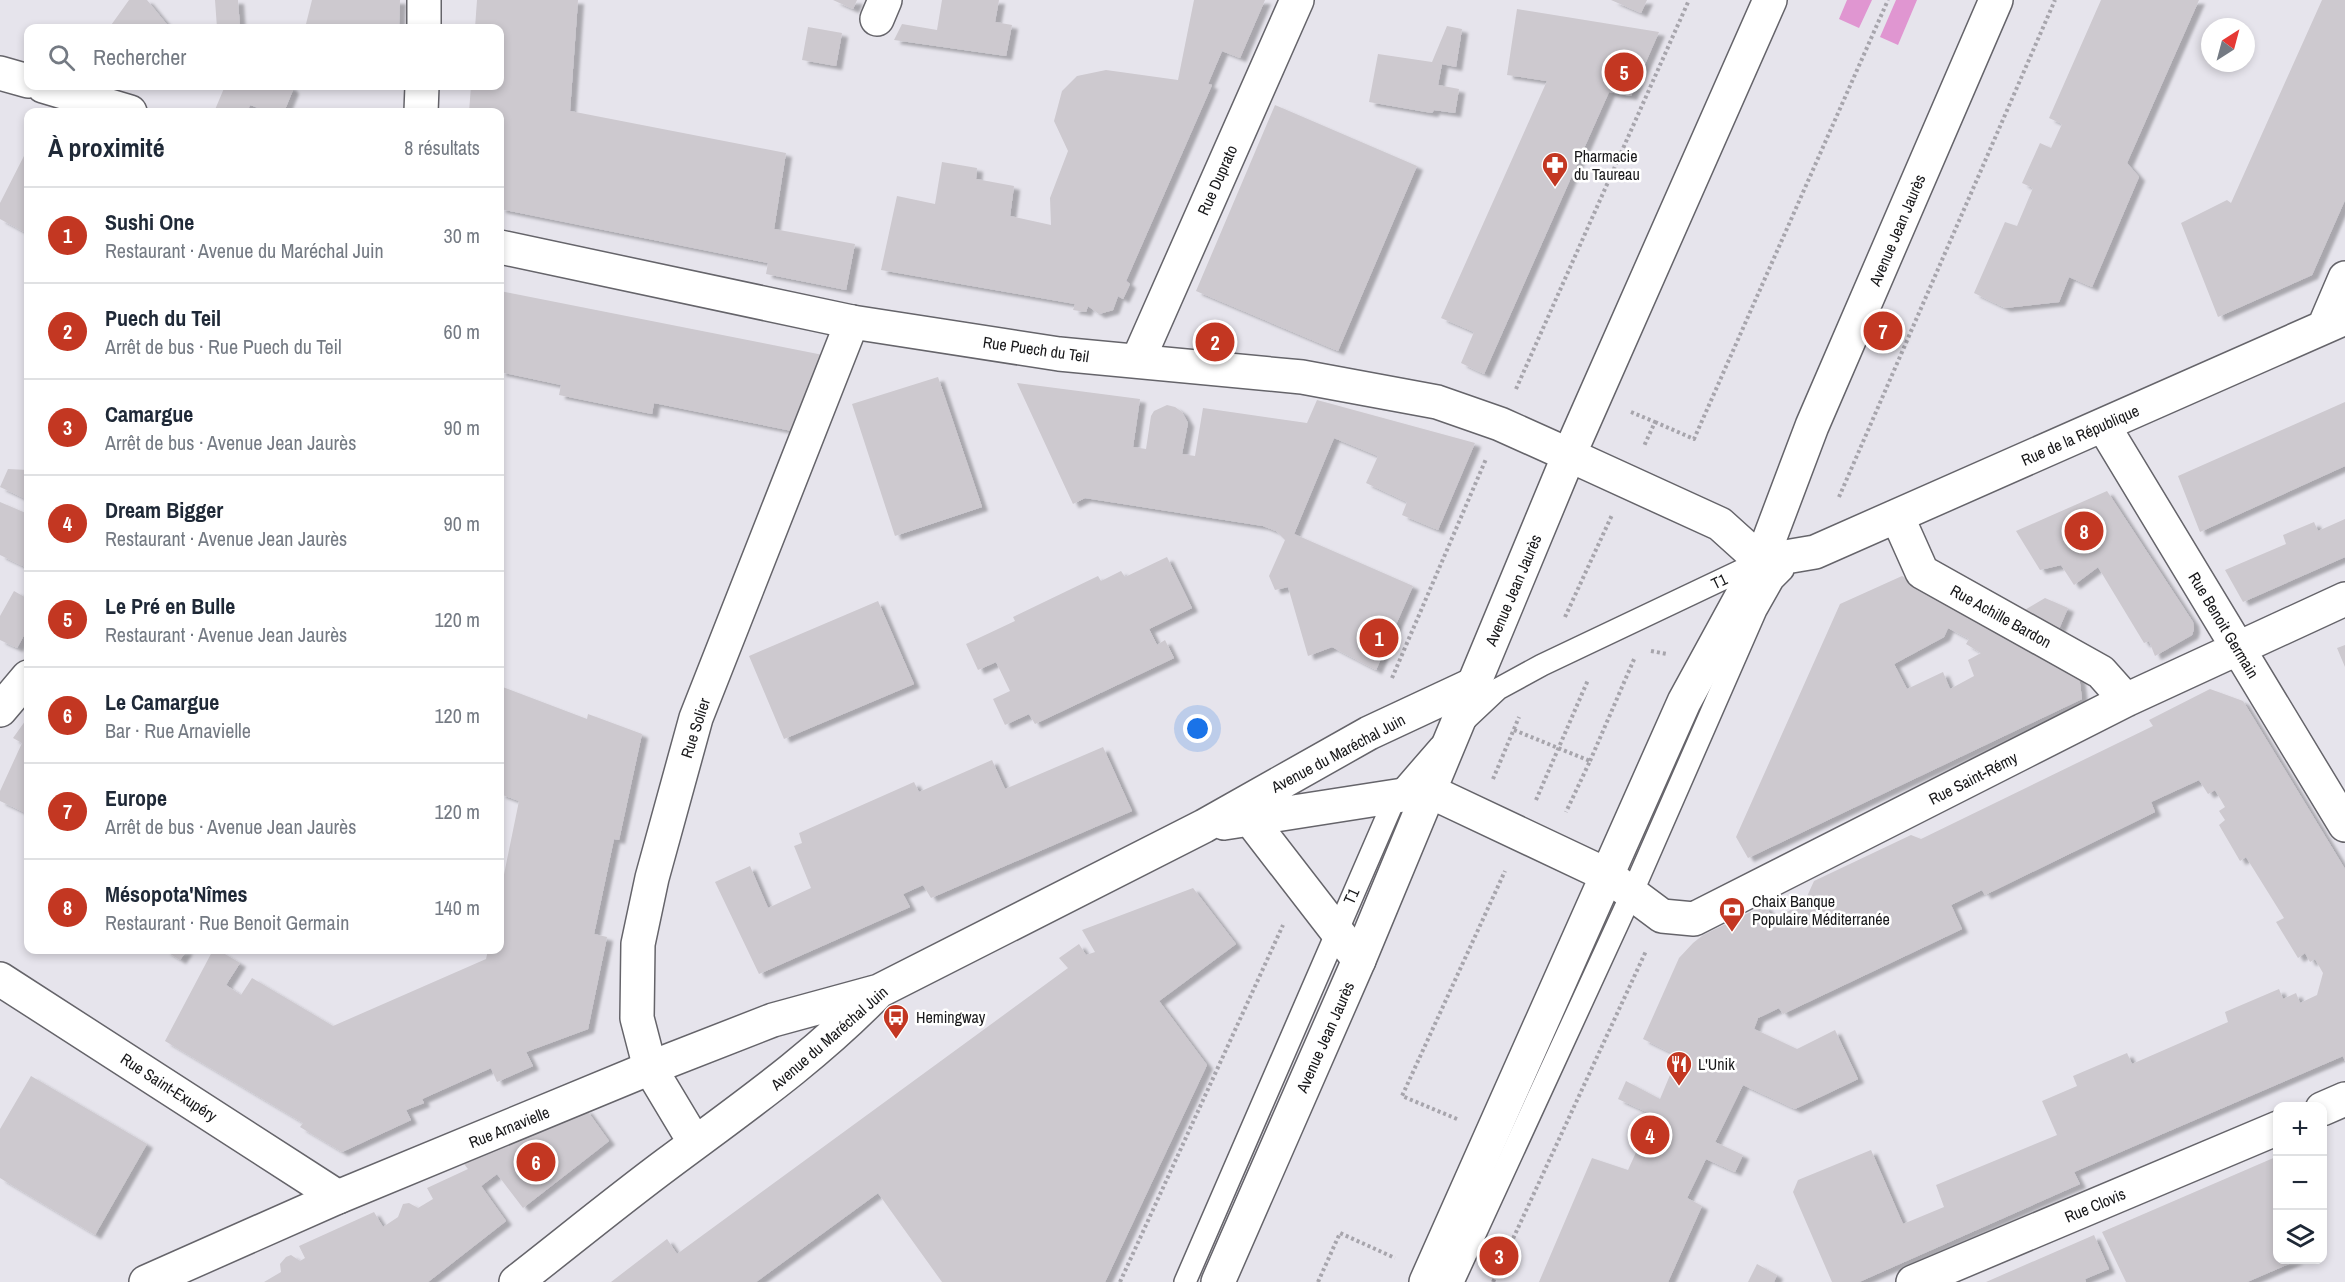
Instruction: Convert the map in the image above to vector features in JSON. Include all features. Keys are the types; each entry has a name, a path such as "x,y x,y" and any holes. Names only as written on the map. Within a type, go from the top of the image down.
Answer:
{"street":[{"path":"424,0 424,24"},
{"name":"Rue Duprato","path":"1138,360 1297,0"},
{"name":"Avenue Jean Jaurès","path":"1218,1282 1359,960 1569,455 1770,0"},
{"name":"Avenue Jean Jaurès","path":"1426,1282 1620,884 1684,702 1767,570 1812,426 1996,0"},
{"path":"0,73 24,80"},
{"path":"56,90 117,108"},
{"path":"421,108 422,90"},
{"name":"Rue Puech du Teil","path":"504,247 852,322 1059,354 1138,360 1313,380 1437,402 1500,424 1569,455"},
{"path":"2334,322 2345,278"},
{"name":"Rue Solier","path":"695,1143 650,1068 637,1018 638,944 652,878 696,718 852,322"},
{"name":"Rue de la République","path":"1815,552 2334,322"},
{"name":"Rue Benoit Germain","path":"2103,425 2345,825"},
{"path":"1569,455 1720,524 1767,570"},
{"name":"Rue Achille Bardon","path":"1897,516 1922,572 2101,672 2126,700"},
{"name":"T1","path":"1767,570 1815,552"},
{"name":"Rue Saint-Rémy","path":"1620,884 1662,916 1694,919 2126,700 2345,599"},
{"path":"0,710 24,682"},
{"name":"Avenue du Maréchal Juin","path":"516,1282 695,1143 787,1076 843,1029 879,991 1204,826 1369,734 1474,684"},
{"path":"1429,791 1620,884"},
{"name":"Avenue du Maréchal Juin","path":"1204,826 1429,791"},
{"path":"1250,819 1359,960"},
{"name":"Rue Saint-Exupéry","path":"0,979 338,1197"},
{"name":"Rue Arnavielle","path":"146,1282 338,1197 650,1068 773,1020 879,991"},
{"path":"2327,1107 2345,1099"},
{"name":"Rue Clovis","path":"1913,1282 2273,1130"}],"lane":[{"name":"T1","path":"1185,1282 1395,798 1455,730 1498,689 1542,665 1767,570"},
{"path":"1453,1282 1620,884"}],"path":[{"path":"1391,681 1500,424 1689,0"},
{"path":"1625,410 1694,439 1888,0"},
{"path":"1641,454 1655,422"},
{"path":"1563,622 1616,507"},
{"path":"1564,817 1638,650 1628,652"},
{"path":"1647,651 1670,655"},
{"path":"1525,797 1535,802 1589,678"},
{"path":"1492,782 1522,710"},
{"path":"1514,730 1590,761"},
{"path":"1461,1121 1402,1096 1509,862"},
{"path":"1120,1282 1287,918"},
{"path":"1318,1282 1340,1233 1399,1260"}],"shaded area":[{"path":"1847,0 1872,0 1859,28 1839,19"},
{"path":"1896,0 1917,0 1898,45 1880,37"}],"building":[{"path":"129,0 147,0 167,24 112,24"},
{"path":"215,0 238,0 240,24 217,24"},
{"path":"312,0 400,0 399,24 306,24"},
{"path":"477,0 578,0 570,111 786,153 774,229 855,244 846,290 766,274 768,263 504,210 504,108 469,108 471,90 504,90 504,24 475,24"},
{"path":"833,0 857,0 853,9"},
{"path":"942,0 999,0 995,22 1012,25 1006,56 894,40 902,24 937,30"},
{"path":"1194,0 1265,0 1240,58 1222,51 1208,84 1212,85 1126,281 1130,284 1123,299 1118,296 1113,310 1099,314 1088,306 1086,312 1073,310 1075,304 881,270 897,196 935,204 942,162 977,168 976,179 1014,186 1010,216 1051,225 1050,198 1068,151 1054,121 1062,91 1077,76 1106,70 1178,80"},
{"path":"1611,0 1647,0 1641,13"},
{"path":"2101,0 2199,0 2127,163 2139,177 2092,287 2069,277 2059,302 2005,308 1974,293 2005,222 2017,226 2033,188 2022,183 2040,143 2051,148 2062,124 2049,118"},
{"path":"2322,0 2345,0 2345,200 2312,275 2218,317 2181,223 2227,200 2231,203"},
{"path":"1517,9 1659,32 1631,96 1609,92 1484,374 1461,363 1474,332 1441,318 1547,81 1507,75"},
{"path":"1447,26 1462,29 1456,67 1442,64 1438,85 1459,89 1455,113 1434,110 1432,113 1369,102 1378,54 1432,62"},
{"path":"808,27 842,33 836,66 802,60"},
{"path":"223,90 293,90 286,108 259,108 250,105 249,108 216,108"},
{"path":"1275,105 1417,166 1338,351 1196,291"},
{"path":"24,156 24,232 0,219 0,203"},
{"path":"504,292 823,355 792,431 654,403 652,414 559,395 561,385 504,373"},
{"path":"938,377 982,507 895,536 852,404"},
{"path":"1017,383 1140,399 1133,447 1146,449 1151,416 1154,411 1167,405 1175,407 1182,412 1188,423 1182,454 1195,456 1203,408 1307,423 1317,400 1475,443 1438,530 1402,515 1407,502 1366,483 1378,456 1334,438 1294,534 1413,586 1376,670 1332,647 1308,656 1288,587 1275,590 1269,576 1285,540 1276,531 1263,526 1085,498 1073,504"},
{"path":"2345,402 2345,466 2200,532 2178,476"},
{"path":"8,469 24,470 24,498 0,487"},
{"path":"2107,491 2193,622 2192,635 2155,656 2149,641 2144,643 2098,567 2074,585 2061,565 2040,570 2016,531"},
{"path":"0,502 24,512 24,567 0,555"},
{"path":"2345,519 2345,557 2243,602 2225,570 2286,544 2283,535 2314,522 2318,531"},
{"path":"1167,557 1192,608 1149,629 1157,645 1165,640 1174,658 1035,724 1029,714 1005,725 993,699 1010,691 996,662 978,670 966,644 1015,621 1013,617 1098,576 1101,581 1121,571 1125,577"},
{"path":"1902,576 2078,668 2082,699 1748,858 1736,837 1840,604","holes":["1948,628 1969,639 1966,644 1981,653 1968,660 1974,676 1950,689 1943,672 1907,689 1894,664 1944,637"]},
{"path":"14,591 24,597 24,635 17,648 0,640 0,616"},
{"path":"2045,598 2068,608 2059,629 2023,611"},
{"path":"878,601 914,684 784,739 749,656"},
{"path":"2345,645 2345,667 2337,648"},
{"path":"504,688 587,719 588,714 642,734 619,840 614,839 594,934 607,937 588,1029 526,1052 533,1066 497,1082 491,1068 422,1099 424,1103 406,1110 411,1120 342,1152 300,1127 303,1123 165,1041 211,954 225,954 240,963 226,985 241,995 252,978 333,1026 486,959 487,954 504,954 504,874 519,801 504,795"},
{"path":"2210,689 2243,701 2345,869 2345,1061 2343,1056 2074,1172 2080,1184 1859,1282 1832,1282 1793,1192 1798,1180 1871,1150 1903,1224 1944,1207 1936,1185 2057,1135 2042,1101 2077,1086 2073,1076 2127,1053 2132,1064 2228,1022 2225,1012 2279,989 2283,999 2296,993 2300,1003 2317,995 2323,973 2315,959 2310,962 2305,953 2298,958 2276,922 2284,918 2246,857 2240,861 2219,825 2225,820 2219,811 2225,807 2215,790 2208,794 2199,780 2151,802 2155,812 1985,895 1982,890 1951,905 1962,929 1783,1014 1779,1008 1758,1018 1754,1029 1797,1049 1835,1030 1858,1079 1795,1109 1743,1085 1715,1142 1743,1155 1735,1172 1706,1159 1687,1198 1702,1206 1668,1282 1539,1282 1592,1158 1628,1170 1653,1115 1618,1099 1626,1081 1660,1099 1678,1056 1643,1039 1679,958 1693,943 1703,935 1765,905 1773,919 1804,903 1814,881 1911,835 1921,839 2153,726 2149,720"},
{"path":"24,723 24,812 0,801 0,791 22,743 13,738"},
{"path":"1103,747 1132,811 931,898 923,885 903,894 910,907 759,974 715,882 750,866 768,908 811,888 794,846 802,843 799,833 914,782 919,792 992,760 1005,789"},
{"path":"1193,888 1236,944 1159,1001 1207,1065 1105,1282 942,1282 878,1193 756,1282 611,1282 667,1239 677,1254 1068,968 1059,958 1079,944 1086,955 1095,952 1082,930"},
{"path":"170,954 184,954 180,960"},
{"path":"31,1076 147,1144 95,1235 0,1178 0,1129"},
{"path":"586,1109 609,1141 523,1208 497,1174 481,1186 506,1221 428,1282 264,1282 281,1272 280,1264 286,1257 291,1255 300,1261 305,1258 299,1246 374,1212 383,1227 398,1217 403,1204 409,1203 418,1208 433,1199 427,1188 468,1169 464,1164"},
{"path":"2273,1158 2273,1264 2289,1264 2247,1282 2126,1282 2102,1232"},
{"path":"2094,1235 2109,1269 2085,1279 2086,1282 1986,1282"},
{"path":"1757,1264 1777,1275 1774,1282 1748,1282"}],"place":[{"name":"Le Pré en Bulle","path":"1624,72"},
{"name":"Pharmacie du Taureau","path":"1555,188"},
{"name":"Europe","path":"1883,331"},
{"name":"Puech du Teil","path":"1215,342"},
{"name":"Mésopota'Nîmes","path":"2084,531"},
{"name":"Sushi One","path":"1379,638"},
{"name":"Chaix Banque Populaire Méditerranée","path":"1732,933"},
{"name":"Hemingway","path":"896,1040"},
{"name":"L'Unik","path":"1679,1087"},
{"name":"Dream Bigger","path":"1650,1135"},
{"name":"Le Camargue","path":"536,1162"},
{"name":"Camargue","path":"1499,1256"}]}
